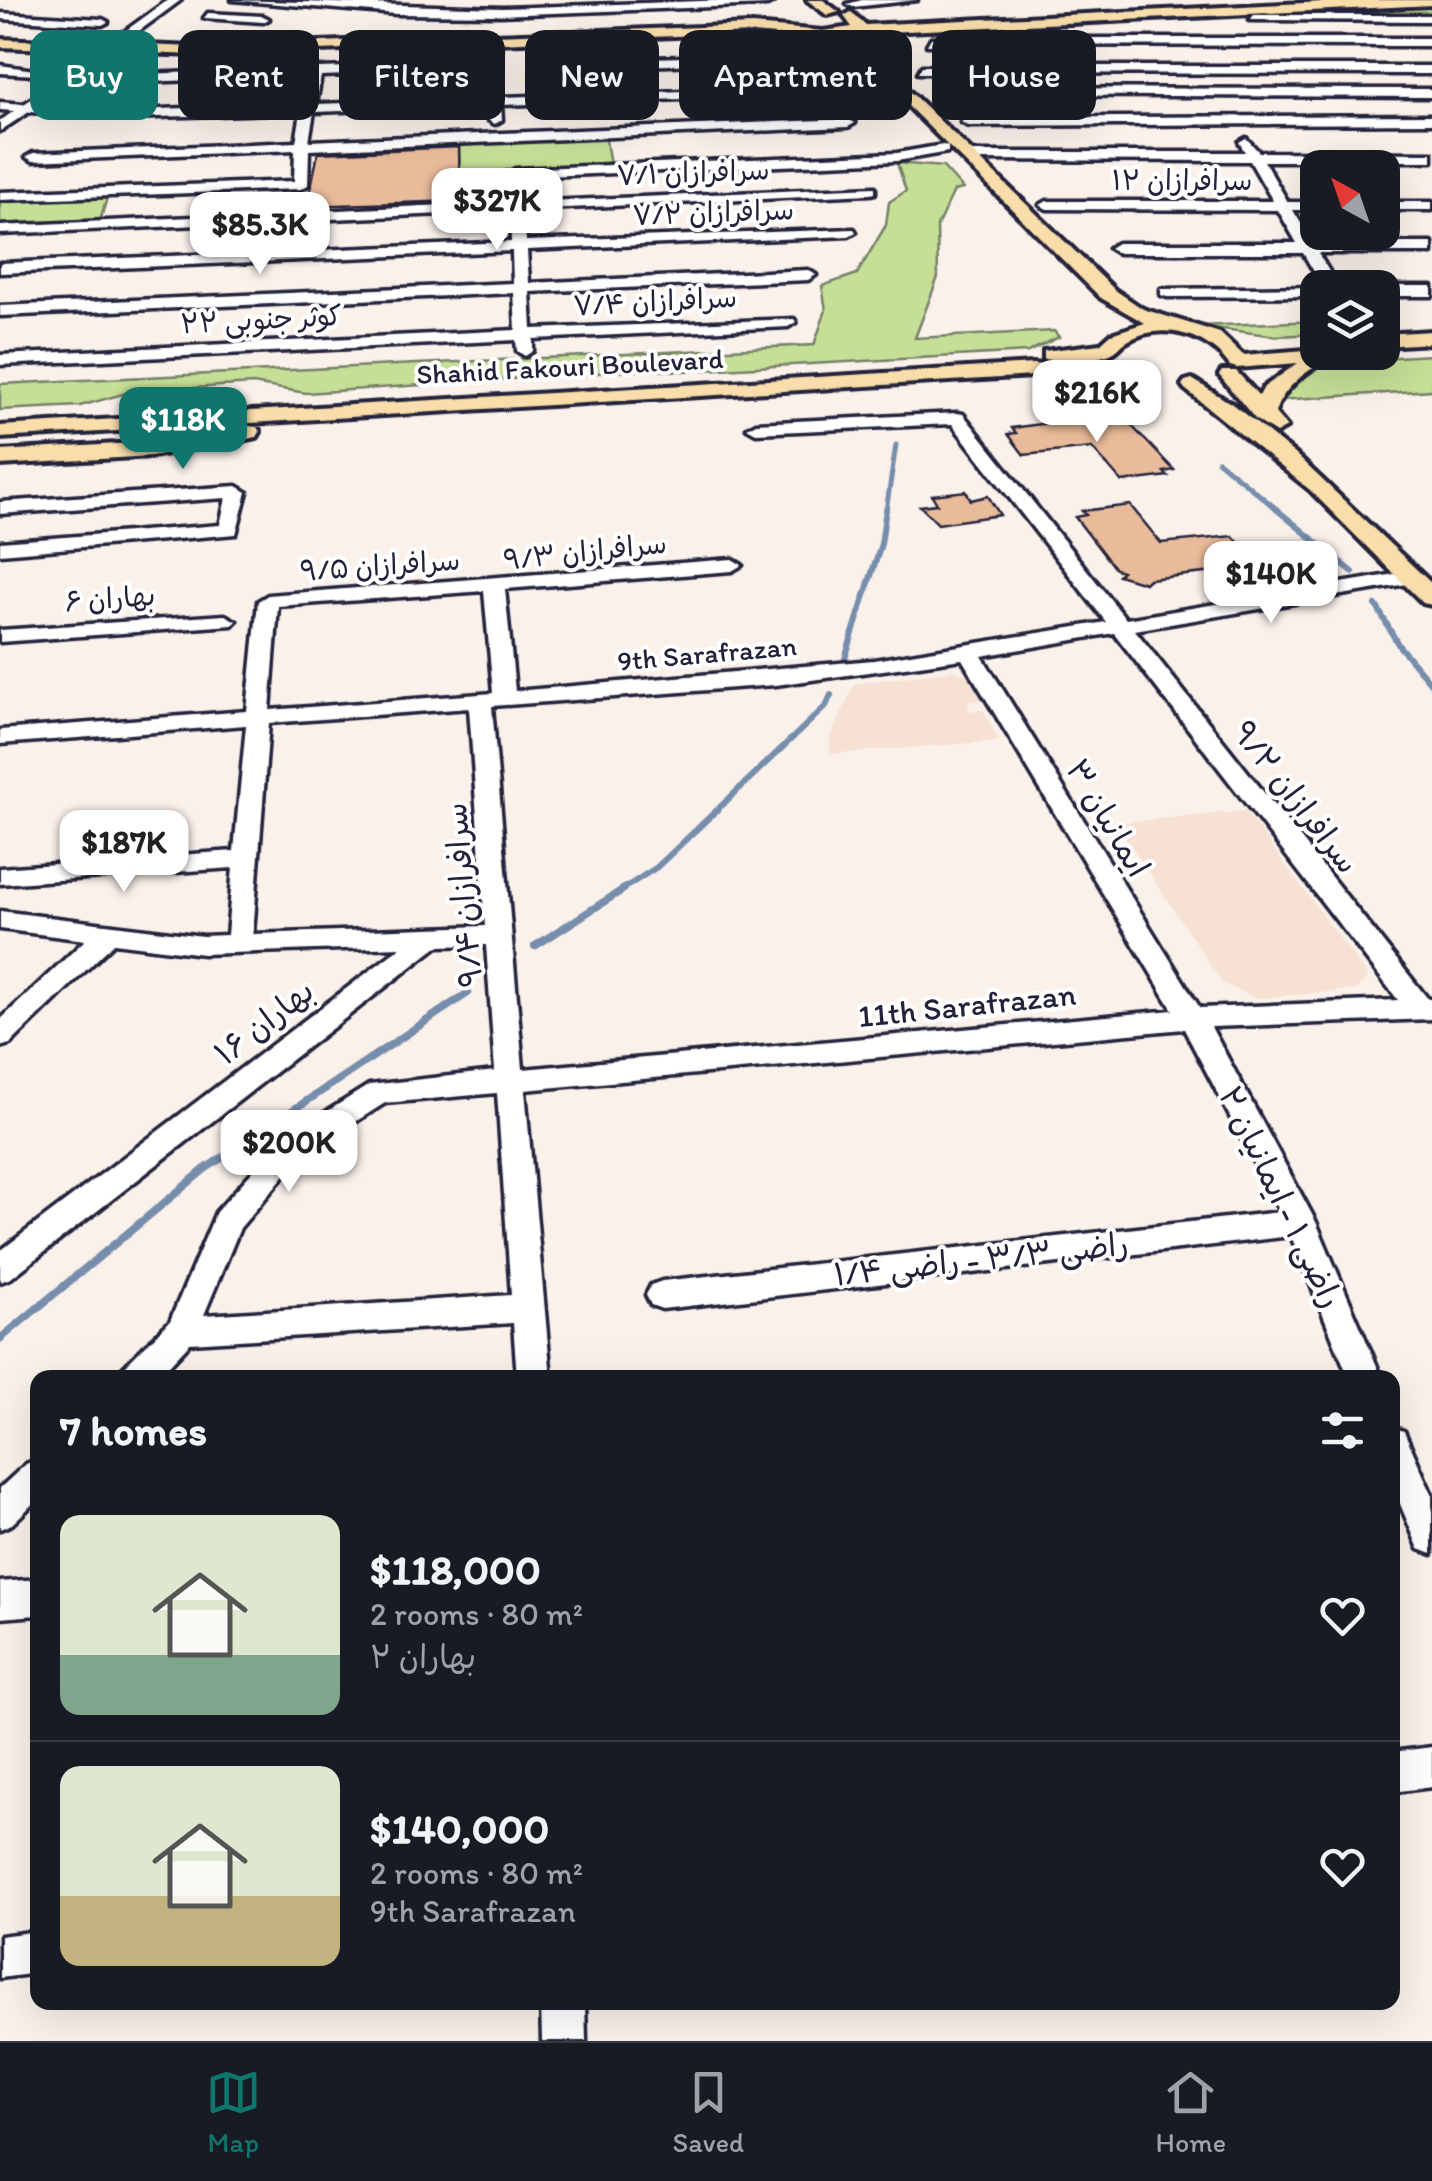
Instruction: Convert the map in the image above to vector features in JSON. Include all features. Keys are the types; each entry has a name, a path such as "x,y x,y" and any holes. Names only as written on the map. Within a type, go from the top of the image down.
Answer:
{"main road":[{"path":"505,40 752,29 832,12 888,18 1296,0"},
{"path":"854,16 1250,14 1432,1"},
{"path":"319,40 802,18 843,33 854,16"},
{"path":"854,16 860,45 1108,294 1136,313 1220,341 1300,347"},
{"path":"802,18 842,46 943,156 1113,320 1110,361 1144,380"},
{"path":"207,24 226,30"},
{"path":"138,28 166,29"},
{"path":"0,40 30,42"},
{"path":"158,47 339,46"},
{"name":"Shahid Fakouri Boulevard","path":"0,418 1026,358 1110,343 1150,328 1175,328"},
{"path":"1400,339 1432,338"},
{"path":"1220,341 1233,351 1233,369 1263,416 1352,490 1422,571 1432,598"},
{"path":"1400,350 1432,348"},
{"path":"1192,385 1233,369 1300,354"},
{"path":"1263,416 1271,391 1300,366"},
{"name":"Shahid Fakouri Boulevard","path":"0,432 1033,370 1192,385"},
{"path":"1192,385 1228,410 1422,571"},
{"path":"0,458 191,445 356,408"}],"street":[{"path":"0,14 20,0"},
{"path":"135,30 174,0"},
{"path":"238,0 502,8 773,2"},
{"path":"732,0 773,2"},
{"path":"854,16 911,0"},
{"path":"343,4 323,20 397,20"},
{"path":"0,14 102,22"},
{"path":"1250,14 1432,18"},
{"path":"1250,14 1292,69"},
{"path":"207,24 284,20"},
{"path":"1096,42 1432,42"},
{"path":"1096,62 1099,68"},
{"path":"0,69 30,71"},
{"path":"1203,69 1300,235"},
{"path":"922,70 1432,70"},
{"path":"1096,92 1432,93"},
{"path":"505,101 679,95"},
{"path":"0,106 130,114 178,112"},
{"path":"0,127 30,106"},
{"path":"0,196 301,185 307,120"},
{"path":"496,120 496,136"},
{"path":"715,120 726,164"},
{"path":"968,122 1432,120"},
{"path":"33,156 848,124"},
{"path":"602,132 608,169"},
{"path":"525,343 515,173 943,156"},
{"path":"968,156 1432,156"},
{"path":"134,286 163,190"},
{"name":"سرافرازان ۷/۱","path":"134,286 517,204 756,215 870,190"},
{"name":"سرافرازان ۱۲","path":"1047,206 1300,206"},
{"path":"1400,206 1432,206"},
{"name":"سرافرازان ۷/۲","path":"134,286 756,215 849,232"},
{"path":"0,230 134,286"},
{"path":"1117,248 1300,248"},
{"path":"1400,248 1432,248"},
{"path":"0,268 134,286 522,287 808,275"},
{"path":"0,311 134,286"},
{"name":"کوثر جنوبی ۲۲","path":"0,360 134,286 525,343"},
{"path":"1167,292 1300,291"},
{"path":"1400,291 1432,291"},
{"name":"سرافرازان ۷/۴","path":"525,343 788,322"},
{"name":"سرافرازان ۹/۲","path":"756,428 958,418 1426,1009"},
{"path":"0,508 237,492 229,530 0,548"},
{"name":"سرافرازان ۹/۳","path":"492,700 494,584 732,565"},
{"name":"9th Sarafrazan","path":"0,738 776,678 968,651 1422,571"},
{"name":"سرافرازان ۹/۵","path":"255,718 268,601 494,584"},
{"name":"بهاران ۶","path":"0,636 225,621"},
{"name":"ایمانیان ۳","path":"968,651 1192,1018"},
{"name":"سرافرازان ۹/۴","path":"492,700 509,1084 534,1370"},
{"path":"239,943 255,718"},
{"path":"0,876 245,859"},
{"path":"0,920 203,946 500,935"},
{"path":"0,1038 105,936"},
{"name":"بهاران ۱۶","path":"0,1269 428,940"},
{"name":"11th Sarafrazan","path":"182,1330 228,1221 290,1149 379,1094 1192,1018 1426,1009"},
{"name":"راضی ۱ - ایمانیان ۲","path":"1192,1018 1301,1222 1363,1370"},
{"name":"راضی ۳/۳ - راضی ۱/۴","path":"662,1295 1301,1222"},
{"path":"143,1370 182,1330 530,1308"},
{"path":"1400,1463 1432,1536"},
{"path":"0,1512 30,1482"},
{"path":"0,1600 30,1598"},
{"path":"1400,1771 1432,1766"},
{"path":"0,1957 30,1953"},
{"path":"563,2010 564,2041"}],"shaded area":[{"path":"953,670 970,676 984,700 967,702 970,711 983,710 999,741 830,754 830,738 855,684"},
{"path":"1245,811 1368,976 1356,990 1255,998 1223,984 1116,823"}],"green space":[{"path":"1432,7 1432,15 1254,11"},
{"path":"605,134 610,165 505,170 506,200 460,202 459,140"},
{"path":"897,163 943,167 963,189 954,191 937,226 938,277 915,338 1054,331 1059,337 1028,352 642,370 306,393 253,384 130,392 80,406 0,410 0,384 814,345 826,310 822,286 857,274 886,225 889,202 906,191"},
{"path":"107,198 100,221 0,225 0,201"},
{"path":"1300,322 1300,335 1276,336 1199,326"},
{"path":"1432,355 1432,390 1278,400 1312,370 1400,370 1400,357"}],"building":[{"path":"459,147 460,201 307,206 318,153"},
{"path":"1105,415 1127,421 1174,470 1164,472 1168,476 1122,482 1092,448 1024,455 1008,434 1016,433 1012,428"},
{"path":"966,491 971,500 988,496 1000,515 938,524 920,506 937,504 932,495"},
{"path":"1130,505 1161,543 1233,536 1254,561 1246,562 1252,568 1149,579 1145,583 1118,575 1122,571 1115,569 1075,517 1086,515 1082,511"}],"waterway":[{"path":"1148,398 1155,409"},
{"path":"886,511 896,445"},
{"path":"1218,461 1279,511"},
{"path":"844,662 881,544 886,509"},
{"path":"1276,509 1353,572"},
{"path":"1376,605 1399,646 1432,685"},
{"path":"620,891 657,867 826,706 831,695"},
{"path":"535,946 624,889"},
{"path":"0,1339 205,1169 468,993"}]}
